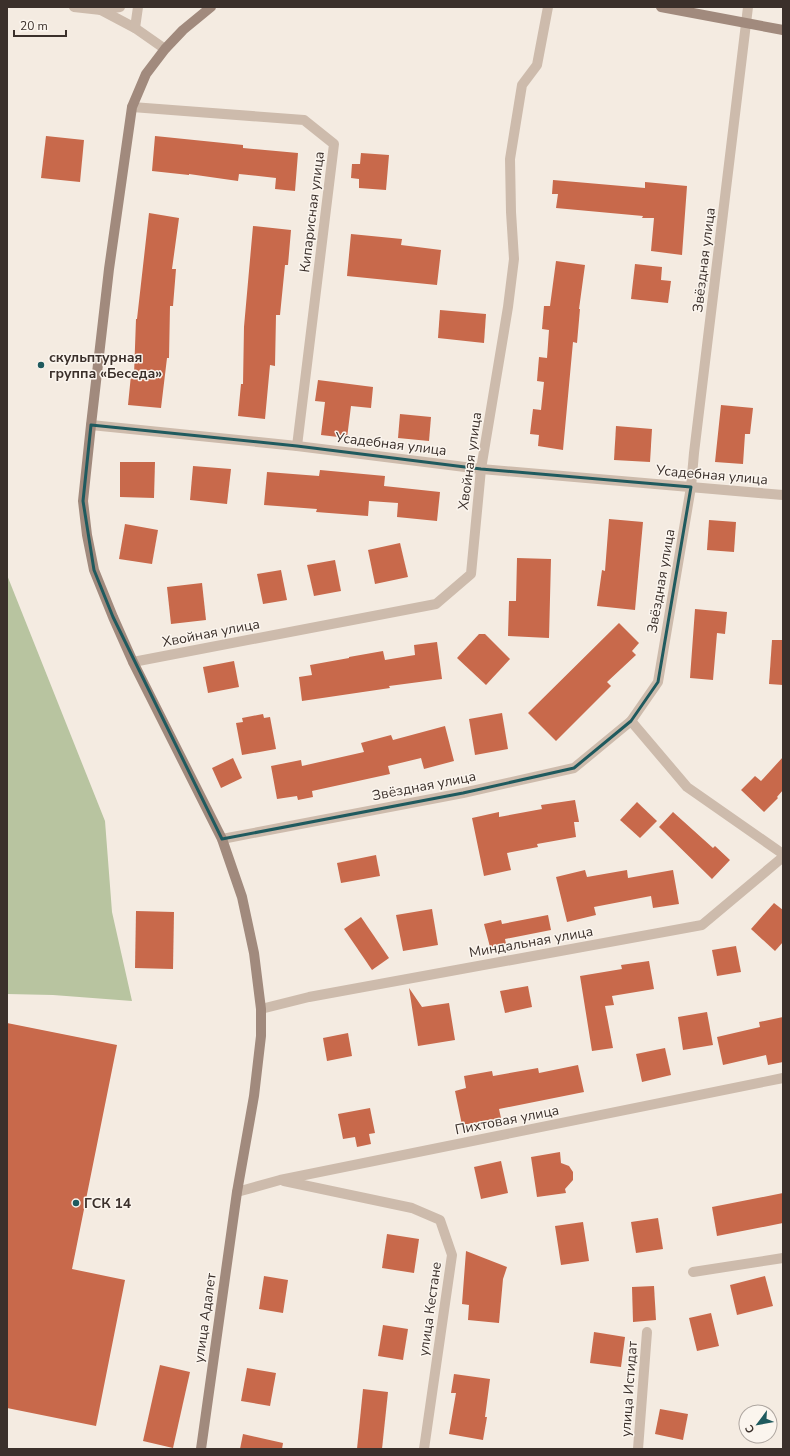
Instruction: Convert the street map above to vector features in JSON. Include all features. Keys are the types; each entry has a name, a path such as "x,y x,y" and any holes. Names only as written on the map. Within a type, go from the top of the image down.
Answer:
{"street":[{"path":"74,7 101,10 120,7"},
{"path":"135,28 138,7"},
{"name":"улица Адалет","path":"201,1449 237,1192 255,1088 261,1036 261,1009 254,953 242,897 222,839 133,662 113,617 94,570 87,535 84,501 109,269 132,108 146,74 164,49 183,30 211,7"},
{"name":"Хвойная улица","path":"133,662 436,604 471,574 481,469 508,307 514,259 510,159 522,85 537,65 548,7"},
{"path":"661,7 783,30"},
{"name":"Звёздная улица","path":"222,839 463,793 574,768 632,721 658,682 691,487 748,7"},
{"path":"101,10 135,28 164,49"},
{"name":"Кипарисная улица","path":"132,108 304,120 334,144 297,446"},
{"name":"Усадебная улица","path":"91,425 297,446 481,469 783,495"},
{"path":"632,721 687,787 783,855"},
{"name":"Миндальная улица","path":"261,1009 317,995 702,925 783,855"},
{"name":"Пихтовая улица","path":"237,1192 280,1180 783,1078"},
{"name":"улица Кестане","path":"280,1180 412,1208 440,1220 452,1254 424,1449"},
{"path":"693,1272 783,1258"},
{"name":"улица Истидат","path":"638,1449 647,1332"}],"highlighted area":[{"path":"91,425 297,446 481,469 691,487 658,682 631,721 574,768 463,793 222,839 113,617 94,570 83,501"}],"green space":[{"path":"7,575 105,821 112,912 132,1001 53,995 7,994"}],"building":[{"path":"46,136 84,140 80,182 41,178"},
{"path":"155,136 243,145 243,148 298,153 295,191 275,189 276,178 239,174 238,181 189,174 152,171"},
{"path":"361,153 389,155 386,190 359,188 359,179 351,178 352,164 360,164"},
{"path":"553,180 645,188 645,182 687,186 682,255 651,251 654,218 642,218 643,216 556,208 558,194 552,194"},
{"path":"149,213 179,218 172,269 176,269 173,306 170,306 169,358 167,358 161,408 128,405 131,375 134,375 136,319"},
{"path":"253,226 291,230 288,265 285,265 280,315 276,315 275,366 270,365 265,419 238,416 241,384 243,384 244,327"},
{"path":"351,234 402,239 401,245 441,250 437,285 347,276"},
{"path":"556,261 585,265 579,309 577,343 573,342 563,450 538,446 539,435 530,434 533,409 541,410 544,382 537,381 539,357 547,358 549,330 542,329 544,306 550,306"},
{"path":"635,264 662,267 661,280 671,281 668,303 631,299"},
{"path":"440,310 486,314 484,343 438,338"},
{"path":"318,380 373,387 371,408 351,406 347,438 321,435 325,402 315,401"},
{"path":"721,405 753,408 750,434 745,434 743,464 715,462"},
{"path":"400,414 431,417 429,441 398,438"},
{"path":"616,426 652,429 650,462 614,460"},
{"path":"120,462 155,462 154,498 120,497"},
{"path":"193,466 231,469 227,504 190,500"},
{"path":"320,470 385,476 384,486 440,492 437,521 397,517 398,503 369,501 368,516 316,512 317,509 264,505 267,472 319,476"},
{"path":"609,519 643,522 635,610 597,606 602,570 605,571"},
{"path":"709,520 736,522 734,552 707,550"},
{"path":"125,524 158,530 152,564 119,559"},
{"path":"400,543 408,577 375,584 368,550"},
{"path":"517,558 551,559 549,638 508,636 509,601 516,601"},
{"path":"335,560 341,591 314,596 307,565"},
{"path":"281,570 287,600 263,604 257,574"},
{"path":"202,583 206,620 171,624 167,587"},
{"path":"695,609 727,612 725,634 717,633 713,680 690,678"},
{"path":"619,623 639,643 632,651 636,655 607,682 611,686 556,741 528,713"},
{"path":"479,634 485,634 510,659 486,685 457,658"},
{"path":"772,640 783,640 783,685 769,684"},
{"path":"437,642 442,679 389,686 390,688 302,701 299,677 312,675 310,665 383,651 385,660 415,655 414,645"},
{"path":"234,661 239,687 208,693 203,667"},
{"path":"502,713 508,749 475,755 469,719"},
{"path":"263,714 264,718 270,717 276,749 242,755 236,723 243,722 242,718"},
{"path":"445,726 454,761 424,769 421,758 388,766 390,774 312,791 313,797 298,800 297,796 277,799 271,766 301,760 302,766 364,752 361,743 391,735 393,740"},
{"path":"783,757 783,790 777,797 778,798 764,812 741,790 755,776 761,781"},
{"path":"233,758 242,778 221,788 212,768"},
{"path":"575,800 579,822 574,822 576,837 537,844 538,847 507,853 511,870 484,876 472,818 499,812 499,817 542,809 541,805"},
{"path":"637,802 657,821 640,838 620,820"},
{"path":"673,812 713,848 715,846 730,860 712,879 659,827"},
{"path":"376,855 380,876 341,883 337,863"},
{"path":"585,870 587,877 627,870 628,878 673,870 679,904 653,908 651,896 594,907 596,915 567,922 556,877"},
{"path":"774,903 783,910 783,942 775,951 751,929"},
{"path":"432,909 438,945 403,951 396,915"},
{"path":"136,911 174,912 173,969 135,968"},
{"path":"548,915 551,930 505,939 506,944 490,947 484,924 501,920 502,924"},
{"path":"361,917 389,958 372,970 344,929"},
{"path":"736,946 741,972 717,976 712,950"},
{"path":"649,961 654,989 612,996 614,1005 605,1006 613,1048 592,1051 580,976 622,969 621,965"},
{"path":"528,986 532,1007 505,1013 500,991"},
{"path":"409,988 422,1007 449,1003 455,1040 418,1046"},
{"path":"707,1012 713,1045 683,1050 678,1017"},
{"path":"783,1017 783,1062 768,1065 766,1055 723,1065 717,1037 760,1027 759,1022"},
{"path":"7,1023 117,1045 72,1269 125,1280 96,1426 7,1408"},
{"path":"348,1033 352,1056 327,1061 323,1038"},
{"path":"665,1048 671,1075 642,1082 636,1054"},
{"path":"578,1065 584,1092 499,1109 501,1118 462,1125 455,1091 466,1088 464,1076 492,1071 493,1076 538,1068 539,1073"},
{"path":"370,1108 375,1133 369,1134 371,1144 357,1147 355,1137 343,1139 338,1114"},
{"path":"560,1152 561,1163 569,1166 573,1172 573,1180 565,1189 566,1193 537,1197 531,1157"},
{"path":"501,1161 508,1193 481,1199 474,1167"},
{"path":"783,1193 783,1223 717,1236 712,1207"},
{"path":"658,1218 663,1249 636,1253 631,1222"},
{"path":"583,1222 589,1261 561,1265 555,1226"},
{"path":"387,1234 419,1239 414,1273 382,1268"},
{"path":"466,1251 507,1267 503,1279 499,1323 468,1320 469,1305 462,1304"},
{"path":"264,1276 288,1280 283,1313 259,1309"},
{"path":"765,1276 773,1306 737,1315 730,1285"},
{"path":"654,1286 656,1320 633,1322 632,1287"},
{"path":"711,1313 719,1346 697,1351 689,1318"},
{"path":"383,1325 408,1329 403,1360 378,1356"},
{"path":"594,1332 625,1337 621,1367 590,1363"},
{"path":"160,1365 190,1372 173,1448 143,1441"},
{"path":"247,1368 276,1373 270,1406 241,1401"},
{"path":"454,1374 490,1379 485,1417 487,1417 483,1440 449,1434 456,1393 451,1393"},
{"path":"363,1389 388,1392 382,1449 357,1449"},
{"path":"660,1409 688,1414 683,1440 655,1434"},
{"path":"243,1434 283,1443 282,1449 240,1449"}],"place":[{"name":"скульптурная группа «Беседа»","path":"41,365"},
{"name":"ГСК 14","path":"76,1203"}]}
